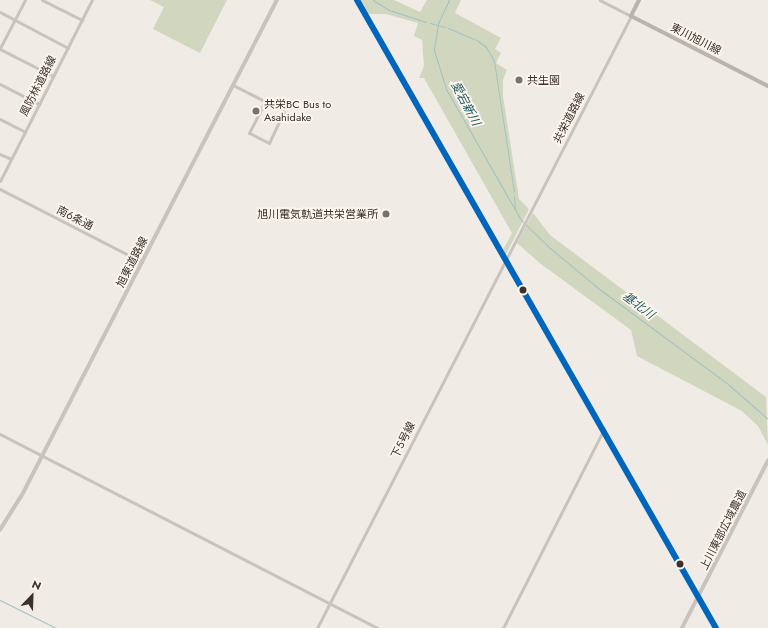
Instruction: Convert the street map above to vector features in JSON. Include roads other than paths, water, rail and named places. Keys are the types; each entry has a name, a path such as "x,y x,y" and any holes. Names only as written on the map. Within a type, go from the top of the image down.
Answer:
{"main road":[{"path":"357,0 716,628"},
{"path":"631,16 639,0"},
{"name":"東川旭川線","path":"631,16 768,86"}],"street":[{"path":"25,0 0,48 53,76"},
{"path":"42,0 82,20"},
{"name":"風防林道路線","path":"0,181 92,0"},
{"name":"旭東道路線","path":"0,530 43,455 277,0"},
{"path":"600,0 631,16"},
{"path":"0,12 68,48"},
{"name":"共栄道路線","path":"506,260 631,16"},
{"path":"0,84 39,104"},
{"path":"233,85 284,111 269,142 249,133 265,102"},
{"path":"0,119 25,132"},
{"path":"0,154 11,159"},
{"name":"南6条通","path":"0,189 142,262"},
{"name":"下5号線","path":"317,628 506,260"},
{"path":"503,628 604,431"},
{"path":"0,434 236,553 329,605 377,628"},
{"name":"上川東部広域農道","path":"682,628 768,461"}],"waterway":[{"name":"基北川","path":"373,0 389,10 426,22"},
{"name":"基北川","path":"449,0 438,24 434,50 446,89 521,220 550,248 598,288 729,385 768,419"},
{"name":"愛宕新川","path":"430,23 445,27"},
{"name":"基北川","path":"448,28 478,41 486,47 494,61 514,191"},
{"name":"愛宕新川","path":"514,196 515,209"},
{"path":"0,600 56,628"}],"place":[{"name":"共生園","path":"519,80"},
{"name":"共栄BC Bus to Asahidake","path":"256,111"},
{"name":"旭川電気軌道共栄営業所","path":"386,214"}]}
